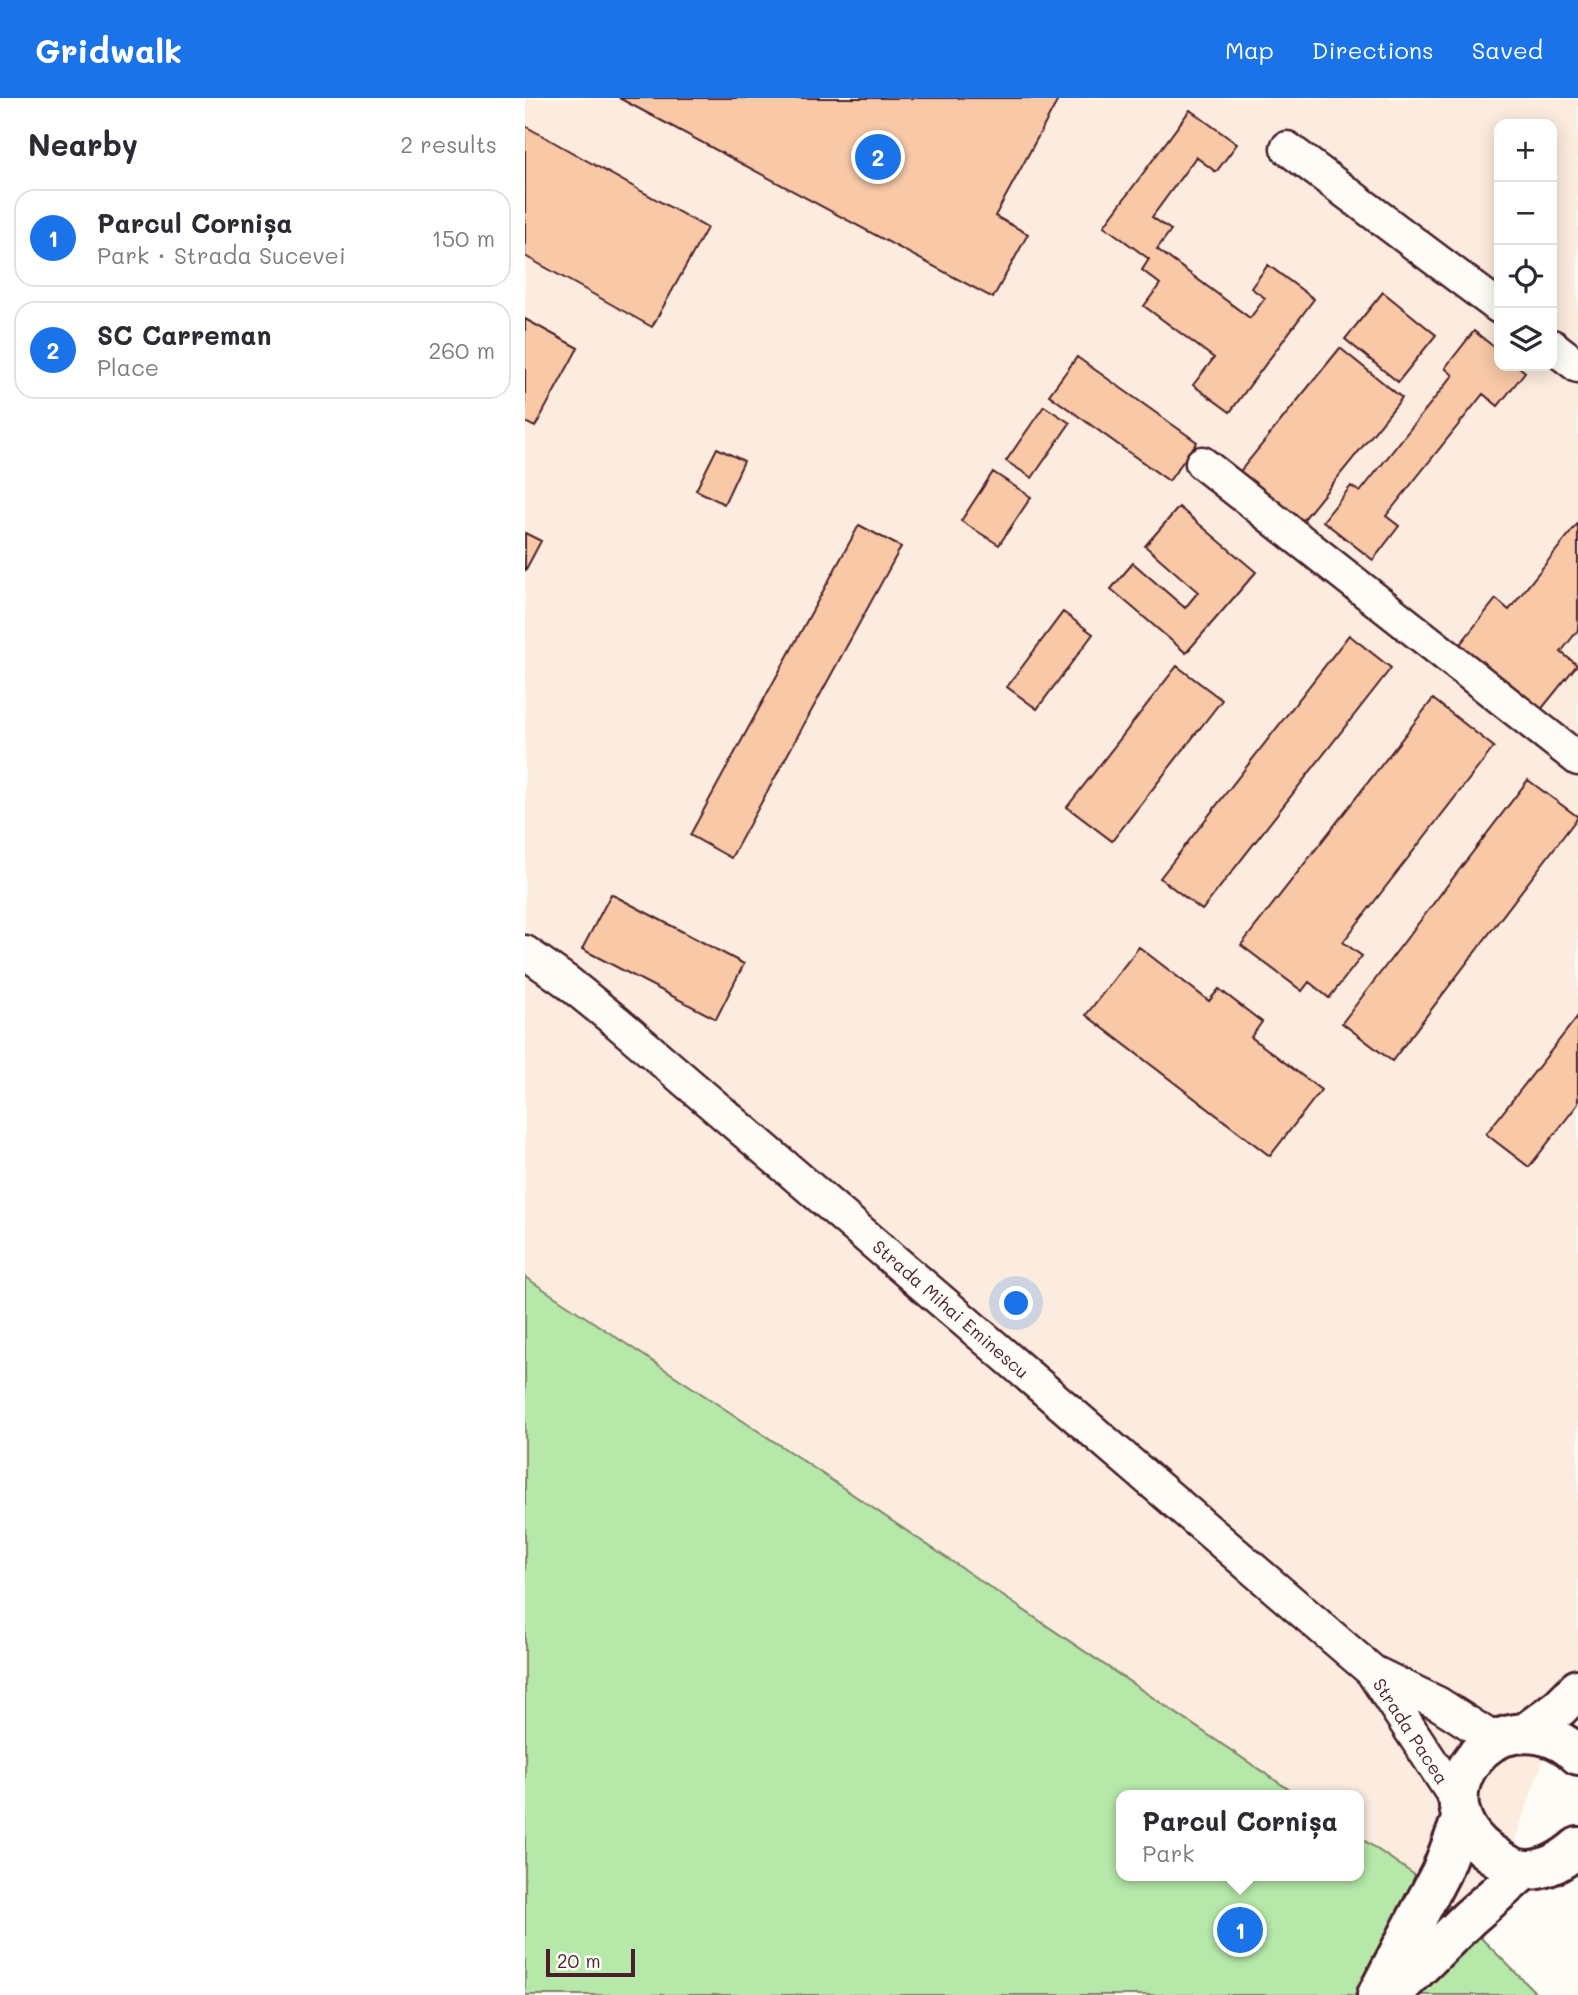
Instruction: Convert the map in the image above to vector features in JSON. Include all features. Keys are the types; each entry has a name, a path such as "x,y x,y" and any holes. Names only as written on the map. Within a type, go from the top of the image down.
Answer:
{"main road":[{"path":"1377,1995 1441,1872 1460,1811 1461,1783 1468,1766 1480,1751 1560,1707 1578,1689"},
{"path":"1511,1736 1543,1734 1559,1740 1578,1755"},
{"path":"1460,1811 1471,1838 1505,1863 1524,1870 1545,1867 1574,1856"},
{"path":"1391,1995 1469,1918 1524,1870"}],"street":[{"path":"1287,148 1494,303"},
{"path":"1557,350 1578,366"},
{"path":"1202,463 1578,759"},
{"name":"Strada Mihai Eminescu","path":"525,951 618,1023 1373,1672"},
{"name":"Strada Pacea","path":"1373,1672 1511,1736"},
{"name":"Strada Pacea","path":"1373,1672 1460,1811"}],"shaded area":[{"path":"525,98 1578,98 1578,1673 1571,1682 1480,1938 1425,1882 1364,1840 1364,1790 1290,1790 793,1454 525,1277"}],"green space":[{"path":"525,1277 793,1454 1290,1790 1116,1790 1116,1881 1364,1881 1364,1840 1425,1882 1538,1995 525,1995"}],"building":[{"path":"619,98 1059,98 995,216 1028,234 993,298"},
{"path":"1190,110 1237,144 1216,172 1196,157 1152,217 1171,230 1157,249 1250,318 1265,298 1251,288 1268,265 1314,299 1230,412 1193,385 1214,358 1144,306 1160,284 1142,270 1149,259 1104,226"},
{"path":"525,126 707,228 652,327 525,256"},
{"path":"1383,292 1436,335 1398,382 1345,339"},
{"path":"525,319 578,348 535,427 525,422"},
{"path":"1474,331 1494,347 1494,371 1525,372 1498,406 1483,394 1386,516 1399,526 1373,560 1323,521 1351,486 1360,492 1453,375 1445,368"},
{"path":"1340,348 1402,398 1300,524 1237,475"},
{"path":"1077,357 1197,442 1169,481 1049,395"},
{"path":"1044,406 1070,423 1032,478 1006,461"},
{"path":"717,448 744,461 724,504 696,490"},
{"path":"993,472 1031,497 999,545 961,521"},
{"path":"1179,507 1256,572 1186,653 1111,589 1133,563 1185,608 1198,592 1145,546"},
{"path":"1578,523 1578,630 1561,652 1577,665 1535,717 1454,652 1496,599 1509,610"},
{"path":"859,525 901,547 731,858 690,835"},
{"path":"525,533 541,541 525,571"},
{"path":"1063,612 1093,634 1037,709 1007,687"},
{"path":"1349,635 1391,668 1202,910 1160,878"},
{"path":"1177,666 1222,700 1112,841 1067,807"},
{"path":"1433,699 1494,747 1343,942 1362,956 1329,998 1309,982 1302,991 1241,945"},
{"path":"1528,780 1578,817 1392,1061 1342,1023"},
{"path":"611,894 744,964 716,1019 582,949"},
{"path":"1139,947 1209,1001 1219,989 1262,1022 1251,1037 1321,1090 1270,1156 1086,1015"},
{"path":"1578,1016 1578,1104 1529,1167 1486,1134"}],"place":[{"name":"SC Carreman","path":"878,157"},
{"name":"Parcul Cornișa","path":"1240,1930"}]}
